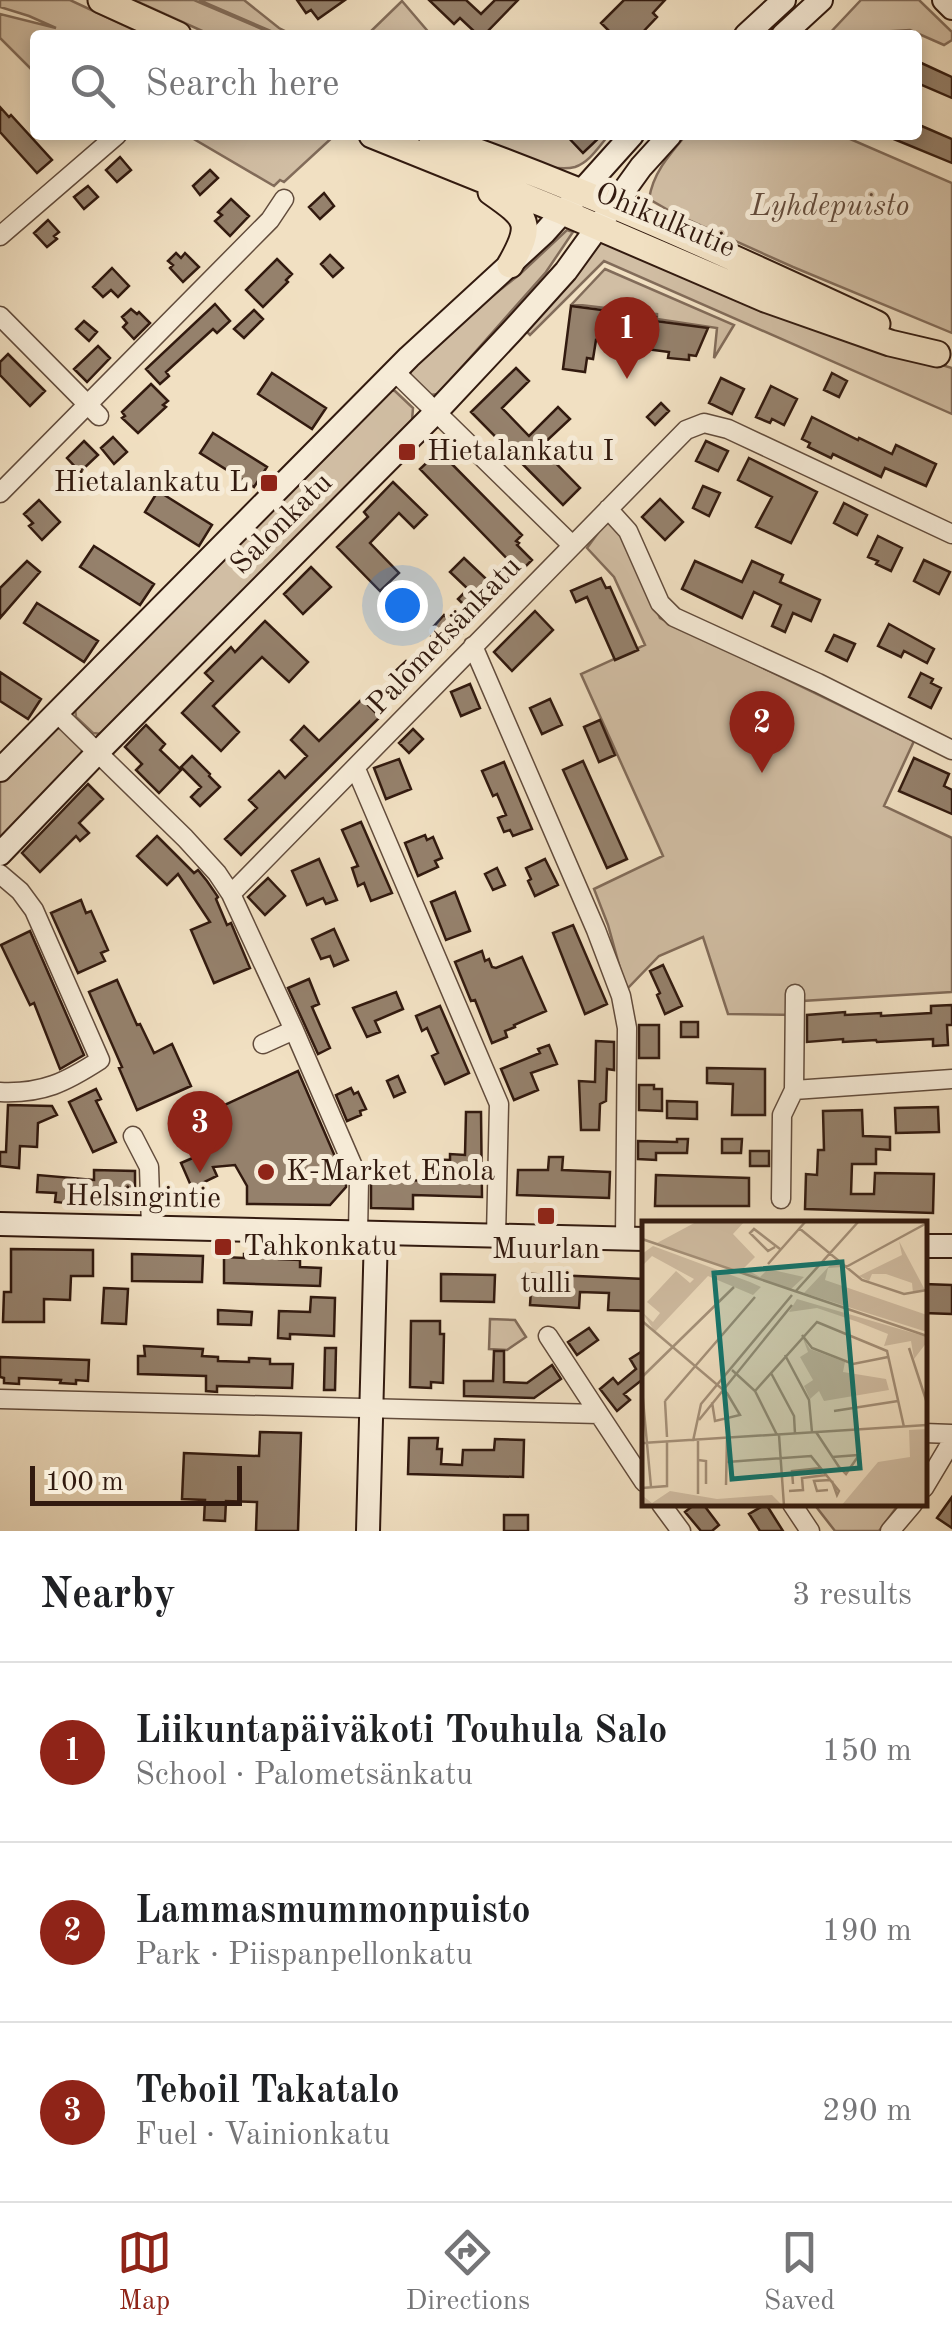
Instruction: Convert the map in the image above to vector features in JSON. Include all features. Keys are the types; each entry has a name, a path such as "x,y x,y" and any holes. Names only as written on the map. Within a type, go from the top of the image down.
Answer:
{"main road":[{"path":"101,0 167,30"},
{"path":"751,30 784,0"},
{"path":"788,30 821,0"},
{"path":"944,0 952,8"},
{"name":"Ohikulkutie","path":"384,140 810,316 890,344 944,357"},
{"name":"Ohikulkutie","path":"445,140 581,190 944,357"},
{"name":"Salonkatu","path":"0,770 394,372 563,212 627,140"},
{"name":"Salonkatu","path":"0,854 436,412 544,296 665,140"},
{"path":"466,174 522,218 525,235 510,265"},
{"name":"Helsingintie","path":"0,1224 634,1239"},
{"path":"367,1233 368,1531"}],"street":[{"path":"0,236 112,140"},
{"path":"0,492 93,411 270,220 284,199"},
{"path":"0,316 93,411"},
{"path":"394,372 572,545"},
{"name":"Palometsänkatu","path":"231,894 686,430 704,423 728,429 952,534"},
{"path":"608,509 628,531 660,603 674,617 952,750"},
{"path":"472,646 621,996 626,1028 634,1239"},
{"path":"58,713 186,838 231,894 359,1180 367,1233"},
{"path":"356,768 499,1104 496,1236"},
{"path":"0,874 34,910 100,1060 54,1086 35,1092 0,1092"},
{"path":"781,1199 782,1115 794,1090 795,994"},
{"path":"263,1044 294,1030"},
{"path":"794,1090 952,1079"},
{"path":"134,1136 149,1167 150,1227"},
{"path":"548,1336 642,1479"},
{"path":"0,1399 598,1414"},
{"path":"927,1433 952,1437 927,1483"},
{"path":"662,1506 681,1531"},
{"path":"793,1506 810,1531"},
{"path":"890,1531 911,1506"}],"green space":[{"path":"0,0 70,0 134,30 30,30 30,68 0,38 0,14 56,28 0,7"},
{"path":"134,0 194,0 264,30 200,30"},
{"path":"199,0 244,0 283,30 268,30"},
{"path":"861,0 919,0 952,32 952,40 944,45 922,35 922,30 833,30"},
{"path":"402,1 427,30 372,30"},
{"path":"196,140 330,140 284,182 280,180 274,186"},
{"path":"468,140 605,140 575,167 548,167"},
{"name":"Lyhdepuisto","path":"682,140 853,140 952,183 952,333 793,267 649,199 668,157"},
{"path":"567,230 573,232 546,272 438,394 430,395 412,379 409,368 429,347 520,274"},
{"path":"600,242 869,343 952,368 952,414 604,261 530,335 526,331"},
{"path":"605,269 734,325 714,358 717,328 657,319 657,314 572,304"},
{"path":"390,390 413,408 412,421 102,734 93,733 76,717 75,709"},
{"path":"608,519 625,532 660,618 914,741 884,806 952,838 952,992 802,1001 801,1015 728,1014 703,937 659,956 626,990 594,889 663,856 581,674 645,645 614,577 587,548"},
{"path":"58,728 82,748 82,753 0,839 0,781 51,730"},
{"path":"490,1319 515,1320 526,1337 507,1350 489,1349"},
{"path":"816,1506 898,1506 879,1531 835,1531"}],"building":[{"path":"297,0 345,0 318,19 311,10 306,13"},
{"path":"429,0 466,0 481,14 495,0 518,0 489,30 473,30 460,18 454,24"},
{"path":"624,0 665,0 645,30 608,30 601,23"},
{"path":"922,63 952,77 952,98 922,85"},
{"path":"0,107 52,160 37,173 0,132"},
{"path":"922,126 952,139 952,163 896,140 922,140"},
{"path":"571,140 597,140 583,153"},
{"path":"120,157 131,170 117,182 106,170"},
{"path":"210,170 218,178 200,195 193,186"},
{"path":"88,186 98,197 84,209 74,197"},
{"path":"324,193 334,206 320,219 309,207"},
{"path":"231,199 249,216 230,236 215,221"},
{"path":"48,220 59,232 47,247 34,233"},
{"path":"176,253 181,258 185,253 199,267 183,282 168,261"},
{"path":"330,255 343,268 333,277 321,264"},
{"path":"277,259 292,274 263,307 246,290"},
{"path":"112,268 129,286 118,297 111,290 103,297 93,287"},
{"path":"215,304 230,321 217,333 213,329 166,372 169,376 160,384 146,369"},
{"path":"571,306 708,328 696,356 689,355 689,360 668,358 669,352 646,349 647,346 596,340 593,359 587,358 585,372 563,369"},
{"path":"131,309 150,323 134,339 123,327 127,323 122,317"},
{"path":"254,310 263,319 244,338 234,329"},
{"path":"84,321 97,332 89,341 76,329"},
{"path":"98,346 110,358 87,382 74,369"},
{"path":"8,354 45,391 30,406 0,375 0,362"},
{"path":"516,368 529,381 502,408 529,436 558,407 570,419 540,447 580,488 563,505 471,412"},
{"path":"272,373 326,408 312,429 258,394"},
{"path":"832,373 847,381 839,397 824,390"},
{"path":"721,378 744,389 732,414 709,403"},
{"path":"151,384 168,401 138,433 122,418 122,412"},
{"path":"771,386 797,399 784,425 756,417"},
{"path":"661,403 669,411 655,425 647,417"},
{"path":"812,417 892,454 896,445 936,464 926,486 885,468 881,477 833,454 831,458 808,447 810,443 802,439"},
{"path":"213,433 267,467 254,487 200,453"},
{"path":"113,437 127,452 114,464 101,448"},
{"path":"84,441 98,455 80,472 67,458"},
{"path":"706,441 728,451 718,471 696,461"},
{"path":"439,451 522,535 517,545 532,560 520,572 420,469"},
{"path":"749,458 817,492 791,543 756,527 772,497 738,480"},
{"path":"393,482 427,515 414,528 399,513 370,543 399,573 380,591 337,547 368,517 364,512"},
{"path":"703,486 720,493 709,516 693,508"},
{"path":"158,491 212,525 199,546 145,512"},
{"path":"660,499 683,522 665,540 642,517"},
{"path":"39,500 60,522 42,540 24,514"},
{"path":"844,503 867,515 857,535 834,523"},
{"path":"878,536 902,548 891,571 868,557"},
{"path":"94,546 154,584 140,605 80,567"},
{"path":"464,558 501,593 477,618 458,599 468,589 450,572"},
{"path":"924,560 950,572 939,594 914,581"},
{"path":"27,561 40,572 0,618 0,588"},
{"path":"695,561 742,582 752,561 783,575 780,582 820,600 811,621 793,613 785,632 772,626 781,605 754,592 742,618 682,589"},
{"path":"311,567 331,587 303,614 284,594"},
{"path":"601,578 606,588 610,587 638,650 615,660 587,597 576,602 571,591"},
{"path":"37,603 98,641 84,662 24,623"},
{"path":"535,611 553,630 512,671 494,652"},
{"path":"444,615 462,634 444,651 431,637 437,628 434,626"},
{"path":"265,621 308,662 289,682 262,657 213,706 239,732 221,751 182,713 213,681 205,673 231,647 235,652"},
{"path":"889,624 934,649 927,663 904,651 901,657 878,646"},
{"path":"834,635 855,644 847,661 826,651"},
{"path":"406,661 420,676 402,693 388,678"},
{"path":"0,672 41,699 28,719 0,701"},
{"path":"921,673 941,688 931,708 909,697"},
{"path":"470,684 480,708 461,716 451,692"},
{"path":"362,699 380,717 241,855 225,839 257,808 249,800 279,771 285,778 307,756 291,740 304,726 319,741"},
{"path":"550,699 562,725 542,734 530,708"},
{"path":"600,720 615,755 599,762 584,727"},
{"path":"146,725 165,744 160,750 181,770 159,793 136,770 142,764 125,747"},
{"path":"413,729 423,739 409,753 399,743"},
{"path":"192,756 220,787 200,806 191,797 201,787 181,767"},
{"path":"914,758 949,774 944,786 952,790 952,814 899,791"},
{"path":"399,759 411,789 386,799 374,768"},
{"path":"583,761 627,859 607,868 563,770"},
{"path":"504,762 532,829 513,836 510,830 504,832 498,818 506,815 482,771"},
{"path":"88,784 103,799 79,823 89,833 80,841 76,836 40,872 22,853"},
{"path":"361,822 392,893 371,901 364,883 358,886 352,868 358,866 342,830"},
{"path":"425,835 427,840 433,837 442,858 435,861 438,867 418,876 405,843"},
{"path":"157,836 207,881 250,968 214,983 191,930 210,922 178,874 167,885 137,856"},
{"path":"319,859 337,900 326,904 323,898 307,905 292,871"},
{"path":"545,859 558,885 535,896 526,868"},
{"path":"497,868 505,885 493,890 485,874"},
{"path":"268,878 285,896 265,915 248,897"},
{"path":"455,892 470,931 446,940 431,902"},
{"path":"81,900 86,913 91,911 108,950 101,953 105,961 78,973 51,913"},
{"path":"573,925 607,1004 585,1014 553,933"},
{"path":"334,929 348,960 334,966 330,956 321,959 312,939"},
{"path":"30,931 84,1055 60,1069 34,1003 30,1005 1,945"},
{"path":"482,951 485,961 489,959 496,968 522,957 546,1011 514,1025 505,1031 507,1037 492,1043 455,962"},
{"path":"663,965 682,1006 665,1014 650,971"},
{"path":"309,979 319,1004 312,1007 330,1048 318,1054 288,988"},
{"path":"117,980 154,1053 172,1044 191,1086 137,1110 89,992"},
{"path":"396,992 403,1009 375,1021 380,1032 367,1037 353,1008"},
{"path":"952,1005 948,1045 933,1046 933,1039 807,1042 807,1015 931,1013 931,1006"},
{"path":"440,1006 469,1073 445,1084 432,1056 438,1053 427,1028 422,1031 416,1016"},
{"path":"681,1022 698,1022 698,1037 681,1037"},
{"path":"639,1025 659,1025 659,1058 639,1058"},
{"path":"596,1041 614,1042 614,1070 607,1069 606,1101 600,1104 599,1130 581,1130 579,1081 595,1082"},
{"path":"549,1045 557,1064 531,1073 538,1090 514,1100 501,1069 540,1053 538,1049"},
{"path":"707,1068 765,1069 765,1115 732,1115 733,1084 707,1083"},
{"path":"298,1071 346,1182 330,1205 247,1204 247,1186 235,1165 213,1167 217,1176 192,1188 181,1163 195,1157 188,1142 198,1138 190,1121"},
{"path":"398,1076 405,1092 394,1097 387,1081"},
{"path":"639,1085 662,1089 662,1111 639,1110"},
{"path":"351,1088 354,1094 358,1092 366,1109 347,1121 336,1095"},
{"path":"96,1089 101,1099 96,1101 116,1142 93,1152 69,1102"},
{"path":"667,1101 697,1102 697,1119 667,1118"},
{"path":"8,1105 52,1106 57,1115 38,1123 37,1147 20,1146 19,1168 0,1166 0,1152 6,1152"},
{"path":"938,1107 939,1132 896,1133 895,1108"},
{"path":"862,1110 863,1136 890,1137 890,1150 876,1149 876,1164 852,1164 851,1194 874,1194 875,1173 934,1174 933,1213 805,1209 806,1174 817,1175 818,1150 824,1150 823,1111"},
{"path":"466,1112 481,1112 482,1197 413,1195 413,1209 371,1208 371,1182 426,1181 426,1159 450,1160 450,1154 465,1155"},
{"path":"688,1139 687,1153 656,1153 656,1160 638,1159 638,1141"},
{"path":"722,1139 742,1139 741,1153 722,1153"},
{"path":"750,1151 769,1151 769,1166 750,1166"},
{"path":"549,1157 563,1157 562,1170 610,1172 609,1198 517,1195 518,1170 548,1170"},
{"path":"94,1170 135,1171 135,1202 55,1202 56,1193 37,1192 38,1175 94,1180"},
{"path":"656,1175 749,1178 749,1206 655,1206"},
{"path":"11,1249 93,1250 93,1276 71,1276 70,1300 44,1299 44,1322 3,1322 4,1292 11,1292"},
{"path":"132,1254 203,1256 202,1282 132,1281"},
{"path":"244,1254 279,1255 279,1259 300,1260 300,1267 321,1268 320,1286 224,1283 224,1257 244,1258"},
{"path":"441,1274 495,1275 494,1302 441,1301"},
{"path":"532,1274 642,1279 642,1311 608,1310 609,1293 580,1292 579,1308 530,1305"},
{"path":"927,1284 952,1285 952,1314 927,1313"},
{"path":"104,1288 128,1289 126,1324 102,1323"},
{"path":"311,1297 335,1298 334,1336 290,1334 290,1339 278,1338 279,1311 310,1312"},
{"path":"218,1310 252,1312 251,1325 218,1324"},
{"path":"411,1321 440,1321 440,1334 444,1334 443,1383 431,1382 431,1388 410,1387"},
{"path":"589,1328 598,1340 577,1355 568,1342"},
{"path":"144,1346 203,1349 202,1356 218,1357 218,1361 249,1362 249,1358 270,1359 270,1364 293,1364 292,1388 217,1386 217,1392 206,1391 206,1376 138,1374 138,1356 145,1356"},
{"path":"325,1348 336,1348 335,1390 324,1390"},
{"path":"494,1351 504,1351 504,1382 527,1383 552,1365 561,1379 534,1398 464,1396 464,1381 493,1381"},
{"path":"642,1351 642,1380 624,1394 630,1400 617,1411 600,1389 613,1378 618,1384 636,1369 630,1359"},
{"path":"0,1357 89,1360 88,1381 76,1380 76,1384 19,1378 19,1384 4,1383 0,1377"},
{"path":"260,1432 301,1433 298,1531 256,1531 257,1502 226,1501 225,1521 204,1520 205,1500 182,1499 184,1453 259,1456"},
{"path":"409,1438 438,1438 441,1464 462,1465 463,1450 494,1450 495,1439 524,1440 523,1477 408,1474"},
{"path":"952,1497 952,1528 937,1518"},
{"path":"692,1506 705,1506 719,1525 712,1531 701,1531 685,1512"},
{"path":"767,1506 783,1531 760,1531 749,1514"},
{"path":"504,1515 528,1515 528,1531 504,1531"}],"place":[{"name":"Liikuntapäiväkoti Touhula Salo","path":"627,379"},
{"name":"Hietalankatu I","path":"407,452"},
{"name":"Hietalankatu L","path":"269,483"},
{"name":"Lammasmummonpuisto","path":"762,773"},
{"name":"K-Market Enola","path":"266,1172"},
{"name":"Teboil Takatalo","path":"200,1173"},
{"name":"Muurlan tulli","path":"546,1216"},
{"name":"Tahkonkatu","path":"223,1247"}]}
